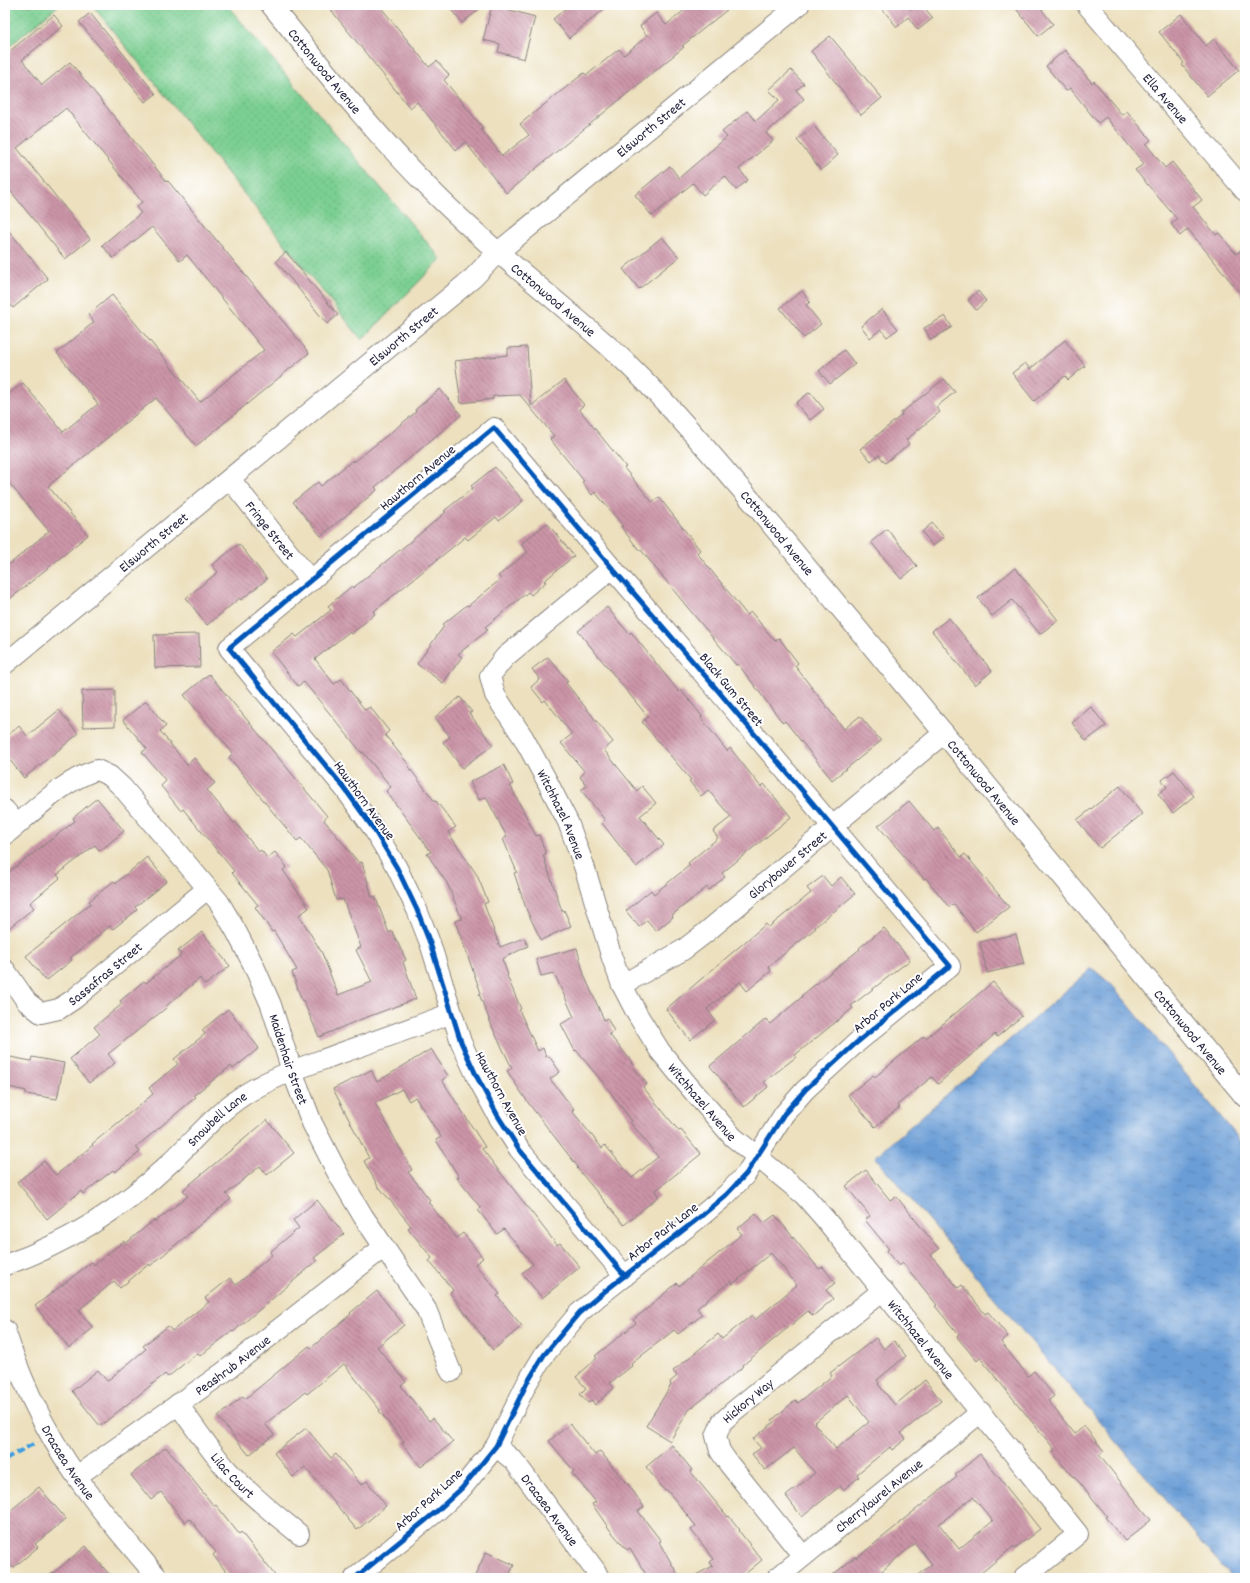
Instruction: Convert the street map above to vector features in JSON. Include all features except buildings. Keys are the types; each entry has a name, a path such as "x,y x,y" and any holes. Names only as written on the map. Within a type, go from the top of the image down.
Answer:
{"street":[{"name":"Cottonwood Avenue","path":"271,5 361,114 430,189 497,253 616,354 674,412 760,512 1245,1096"},
{"name":"Elsworth Street","path":"5,664 473,278 497,253 799,5"},
{"name":"Ella Avenue","path":"1087,5 1245,191"},
{"name":"Black Gum Street","path":"494,428 950,966"},
{"name":"Hawthorn Avenue","path":"494,428 229,648 345,789 377,835 397,868 417,910 430,943 452,1013 468,1056 498,1116 519,1149 625,1276"},
{"name":"Fringe Street","path":"230,479 311,580"},
{"name":"Witchhazel Avenue","path":"612,568 505,657 490,676 495,695 523,737 568,822 584,866 612,958 622,985 637,1014 660,1051 733,1137 804,1196 883,1290 1078,1534 1024,1578"},
{"name":"Glorybower Street","path":"622,985 684,950 944,733"},
{"name":"Maidenhair Street","path":"9,824 71,781 83,774 97,770 110,776 122,787 219,902 253,964 271,1005 292,1071 312,1123 363,1216 426,1309 451,1372"},
{"name":"Sassafras Street","path":"5,970 26,1002 41,1013 59,1009 74,999 207,889"},
{"name":"Arbor Park Lane","path":"355,1578 437,1511 462,1488 496,1446 527,1383 544,1355 579,1313 726,1195 743,1178 784,1114 805,1090 855,1044 950,966"},
{"name":"Snowbell Lane","path":"5,1265 54,1246 108,1215 141,1190 224,1110 244,1095 266,1082 292,1071 452,1013"},
{"name":"Peashrub Avenue","path":"77,1476 224,1372 384,1247"},
{"name":"Hickory Way","path":"803,1556 729,1464 720,1451 716,1436 722,1422 734,1411 883,1290"},
{"name":"Dracaea Avenue","path":"5,1330 10,1347 44,1423 77,1476 97,1504 158,1578"},
{"name":"Lilac Court","path":"178,1404 211,1451 231,1474 254,1497 299,1534"},
{"name":"Cherrylaurel Avenue","path":"777,1578 981,1412"},
{"name":"Dracaea Avenue","path":"496,1446 514,1460 595,1570 599,1578"}],"green space":[{"path":"5,5 59,5 5,50"},
{"path":"92,5 227,5 441,259 362,340"}],"water":[{"path":"1092,968 1113,986 1245,1146 1245,1578 1232,1578 875,1157"}],"marked path":[{"path":"5,1459 35,1443"}],"cycle path":[{"path":"355,1578 437,1511 462,1488 496,1446 527,1383 544,1355 579,1313 726,1195 746,1174 784,1114 805,1090 855,1044 950,966 494,428 229,648 345,789 373,828 397,868 417,910 430,943 461,1042 477,1077 498,1116 519,1149 625,1276"}]}
